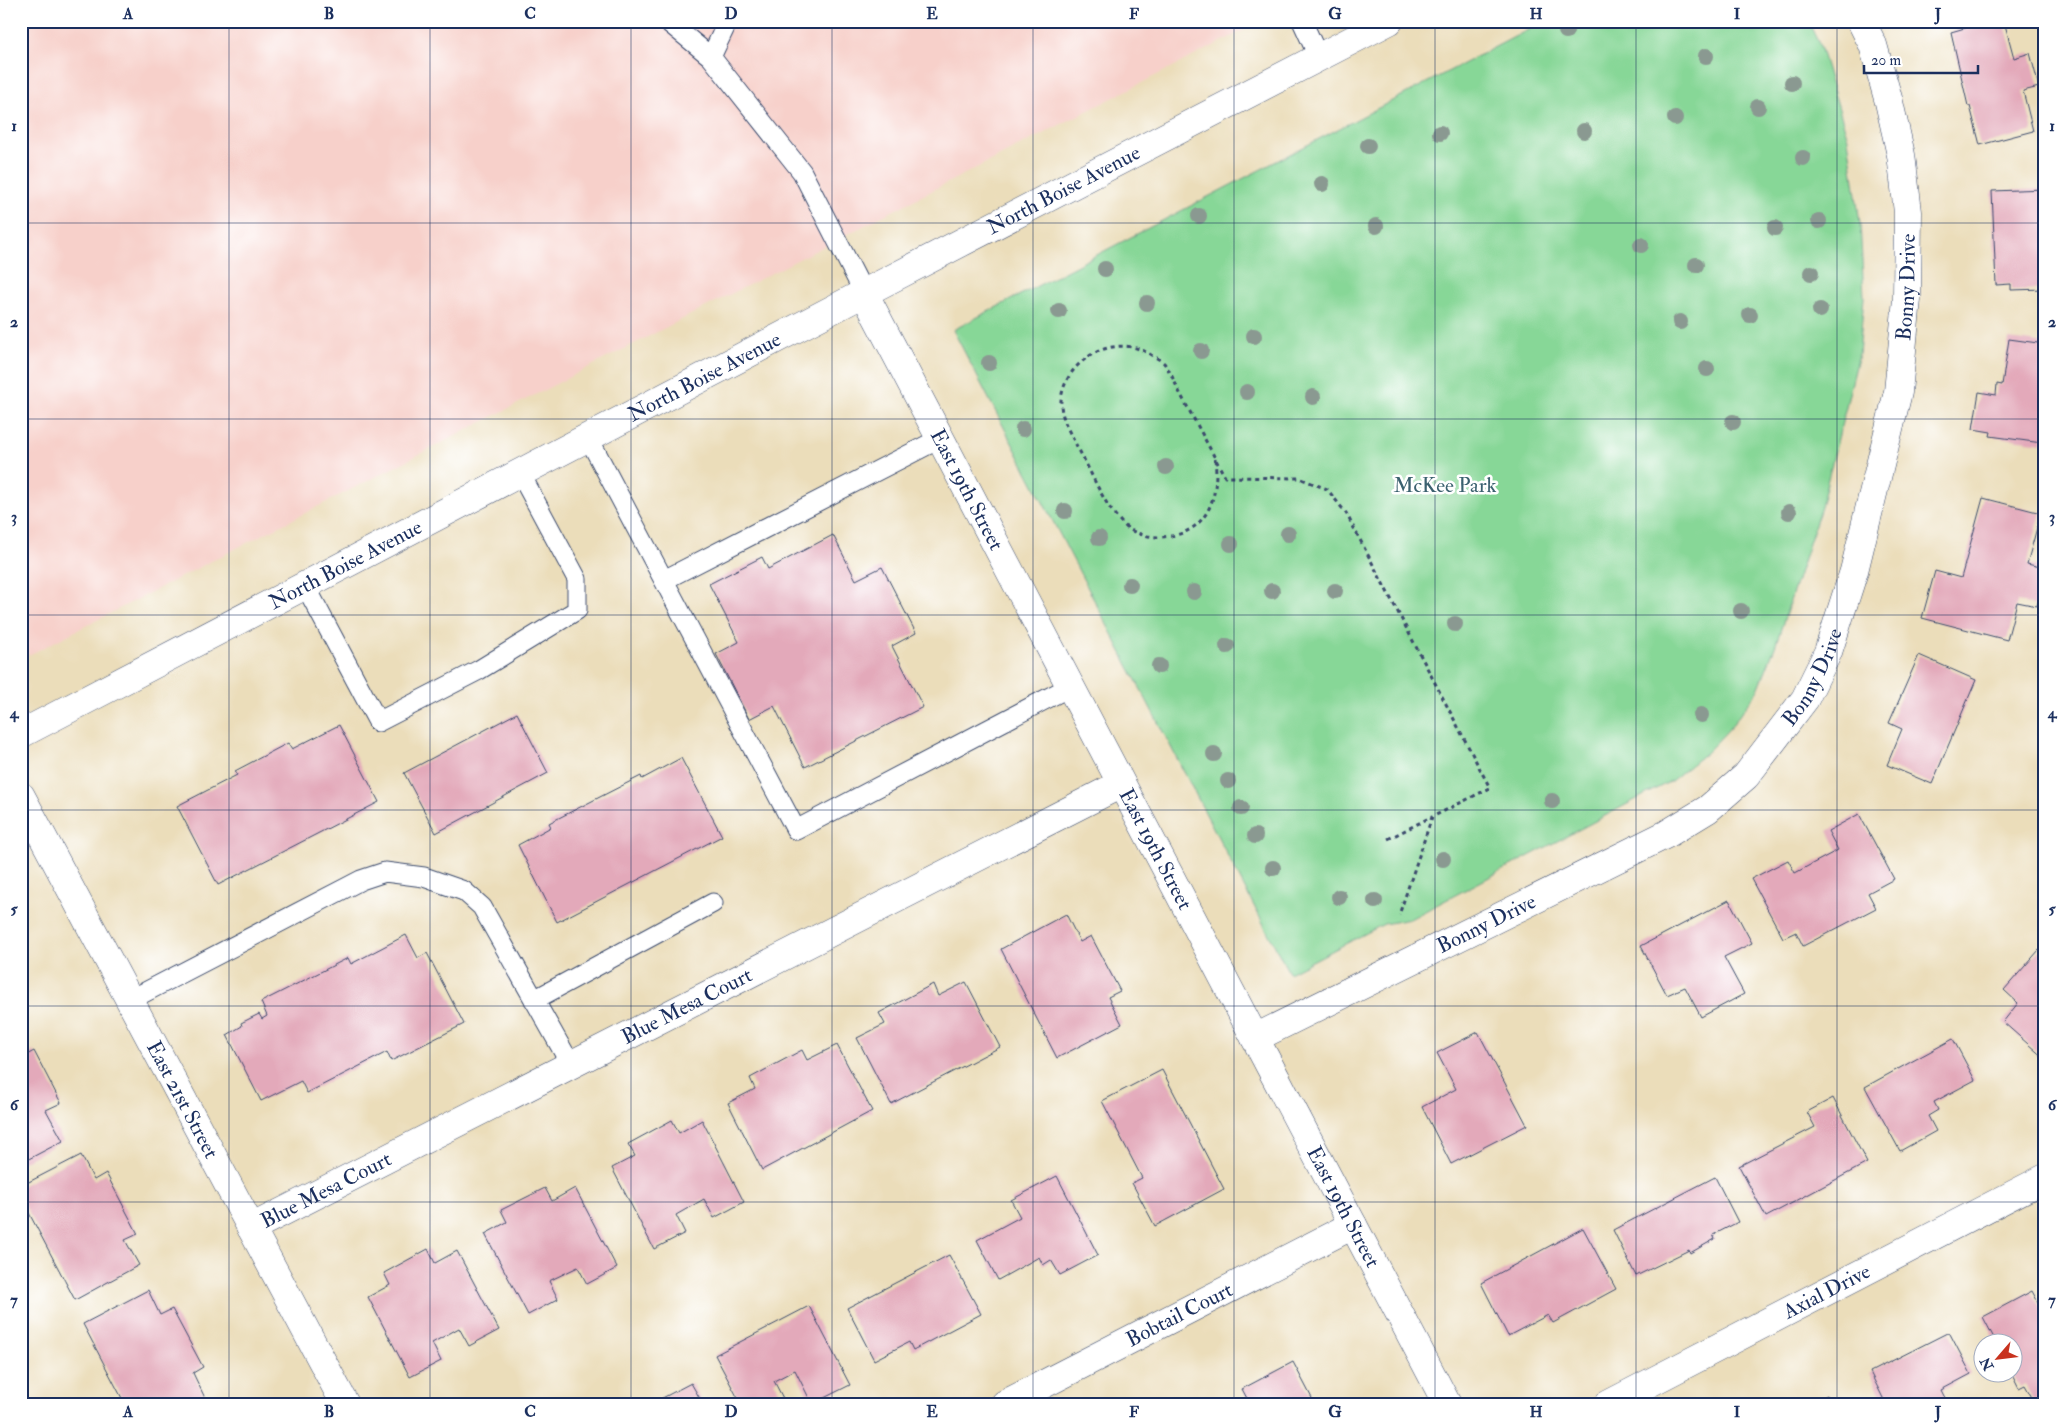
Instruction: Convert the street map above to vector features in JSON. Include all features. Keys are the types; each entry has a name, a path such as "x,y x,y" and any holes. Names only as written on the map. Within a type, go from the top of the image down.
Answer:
{"street":[{"name":"North Boise Avenue","path":"21,734 864,292 1389,21"},
{"name":"Bonny Drive","path":"1255,1038 1667,834 1700,814 1746,776 1805,699 1828,652 1854,571 1898,392 1907,299 1908,212 1901,155 1873,45 1861,21"},
{"name":"East 19th Street","path":"864,292 1446,1404"},
{"name":"Blue Mesa Court","path":"251,1228 1121,784"},
{"name":"East 21st Street","path":"21,796 344,1404"},
{"name":"Axial Drive","path":"1609,1404 2045,1178"},
{"name":"Bobtail Court","path":"1005,1404 1353,1225"}],"lane":[{"path":"668,21 711,57 802,172 864,292"},
{"path":"711,57 728,21"},
{"path":"1302,21 1319,58"},
{"path":"588,437 796,830 1071,686"},
{"path":"664,580 940,438"},
{"path":"305,585 378,722 479,670 577,610 577,579 520,473"},
{"path":"130,1000 361,880 386,872 424,877 464,891 482,906 571,1065"},
{"path":"534,1000 713,902"}],"path":[{"path":"1216,459 1218,479 1213,502 1199,524 1170,537 1150,537 1127,528 1112,512 1066,424 1061,401 1069,374 1089,354 1115,346 1143,349 1163,362 1216,459 1225,477 1299,478 1327,488 1346,513 1490,788 1388,839"},
{"path":"1400,915 1432,817"}],"shaded area":[{"path":"21,21 1256,21 1258,23 29,655 21,640"}],"green space":[{"name":"McKee Park","path":"1545,21 1808,21 1820,46 1848,139 1860,223 1864,297 1859,354 1821,507 1775,647 1758,690 1729,729 1707,752 1671,781 1410,919 1384,924 1289,973 953,330"}],"building":[{"path":"1989,21 2004,21 2014,58 2030,53 2039,87 2023,91 2033,131 1980,145 1970,106 1968,106 1951,32"},
{"path":"2045,189 2045,289 2011,290 2011,284 1996,285 1992,191"},
{"path":"2009,339 2045,344 2045,430 2042,443 1990,436 1991,432 1973,429 1979,392 1996,395 1997,384 2002,385"},
{"path":"1983,498 2041,513 2027,564 2045,568 2045,577 2037,606 2017,602 2007,640 1922,618 1935,571 1961,578"},
{"path":"833,535 856,580 882,567 916,633 892,646 923,707 805,767 774,706 749,719 716,654 739,642 709,584 762,557 768,569"},
{"path":"1919,655 1976,680 1932,784 1887,765 1902,729 1889,723"},
{"path":"517,713 548,773 436,833 404,773"},
{"path":"339,725 379,802 218,885 177,806 237,775 235,771 288,743 292,749"},
{"path":"681,758 722,836 557,922 518,845 551,827 549,823 641,776 642,779"},
{"path":"1859,814 1894,879 1868,893 1876,908 1803,946 1796,932 1783,938 1751,879 1788,860 1795,873 1838,850 1828,831"},
{"path":"1729,900 1752,943 1724,957 1744,994 1701,1017 1685,987 1667,995 1641,946"},
{"path":"1066,914 1080,942 1091,936 1120,991 1108,997 1122,1024 1057,1058 1001,949"},
{"path":"406,935 418,958 427,953 464,1024 391,1061 387,1052 307,1093 301,1081 261,1101 227,1035 242,1026 241,1023 259,1014 262,1019 267,1016 261,1002 348,958 351,964"},
{"path":"2039,950 2045,955 2045,1059 2003,1022 2018,1003 2004,990"},
{"path":"966,982 1000,1047 891,1104 857,1038 885,1024 879,1013 933,984 938,996"},
{"path":"1478,1032 1527,1125 1451,1164 1422,1107 1456,1089 1437,1053"},
{"path":"1953,1039 1975,1080 1934,1102 1938,1110 1928,1116 1936,1131 1900,1151 1865,1087"},
{"path":"837,1045 872,1111 762,1170 728,1103 755,1089 750,1078 802,1050 807,1060"},
{"path":"34,1051 61,1103 46,1110 63,1141 21,1163 21,1058"},
{"path":"1162,1070 1224,1189 1155,1226 1132,1183 1142,1178 1102,1101"},
{"path":"1833,1098 1867,1163 1766,1217 1739,1166 1815,1127 1807,1112"},
{"path":"672,1120 679,1133 702,1120 744,1202 714,1218 704,1199 676,1215 685,1233 654,1249 612,1168 635,1156 628,1144"},
{"path":"81,1155 94,1180 106,1173 138,1234 125,1240 139,1265 75,1300 21,1198 21,1186"},
{"path":"1057,1176 1098,1255 1060,1275 1051,1260 1043,1265 1039,1257 998,1280 977,1240 1020,1217 1011,1200"},
{"path":"1715,1177 1738,1222 1713,1235 1715,1239 1690,1253 1689,1250 1636,1276 1613,1230"},
{"path":"545,1188 552,1201 575,1188 617,1268 587,1284 578,1267 549,1281 558,1299 528,1315 485,1234 507,1222 501,1210"},
{"path":"1583,1228 1616,1289 1553,1323 1548,1315 1508,1336 1481,1283"},
{"path":"428,1249 435,1263 457,1251 499,1330 469,1346 459,1328 432,1343 441,1361 410,1377 368,1297 390,1285 384,1273"},
{"path":"949,1255 981,1314 913,1350 909,1342 874,1360 847,1308"},
{"path":"148,1290 160,1315 172,1309 203,1367 193,1373 205,1398 194,1404 125,1404 83,1324"},
{"path":"2032,1291 2045,1315 2045,1398 2035,1403 2025,1385 2019,1388 2016,1382 2024,1382 2024,1332 1991,1332 1983,1317"},
{"path":"809,1306 850,1385 812,1404 795,1370 774,1381 786,1404 741,1404 715,1355"},
{"path":"1949,1332 1971,1374 1941,1390 1948,1404 1886,1404 1870,1372"},
{"path":"1293,1362 1315,1404 1250,1404 1242,1389"},
{"path":"691,1383 703,1404 651,1404"},
{"path":"1827,1395 1832,1404 1811,1404"}]}
